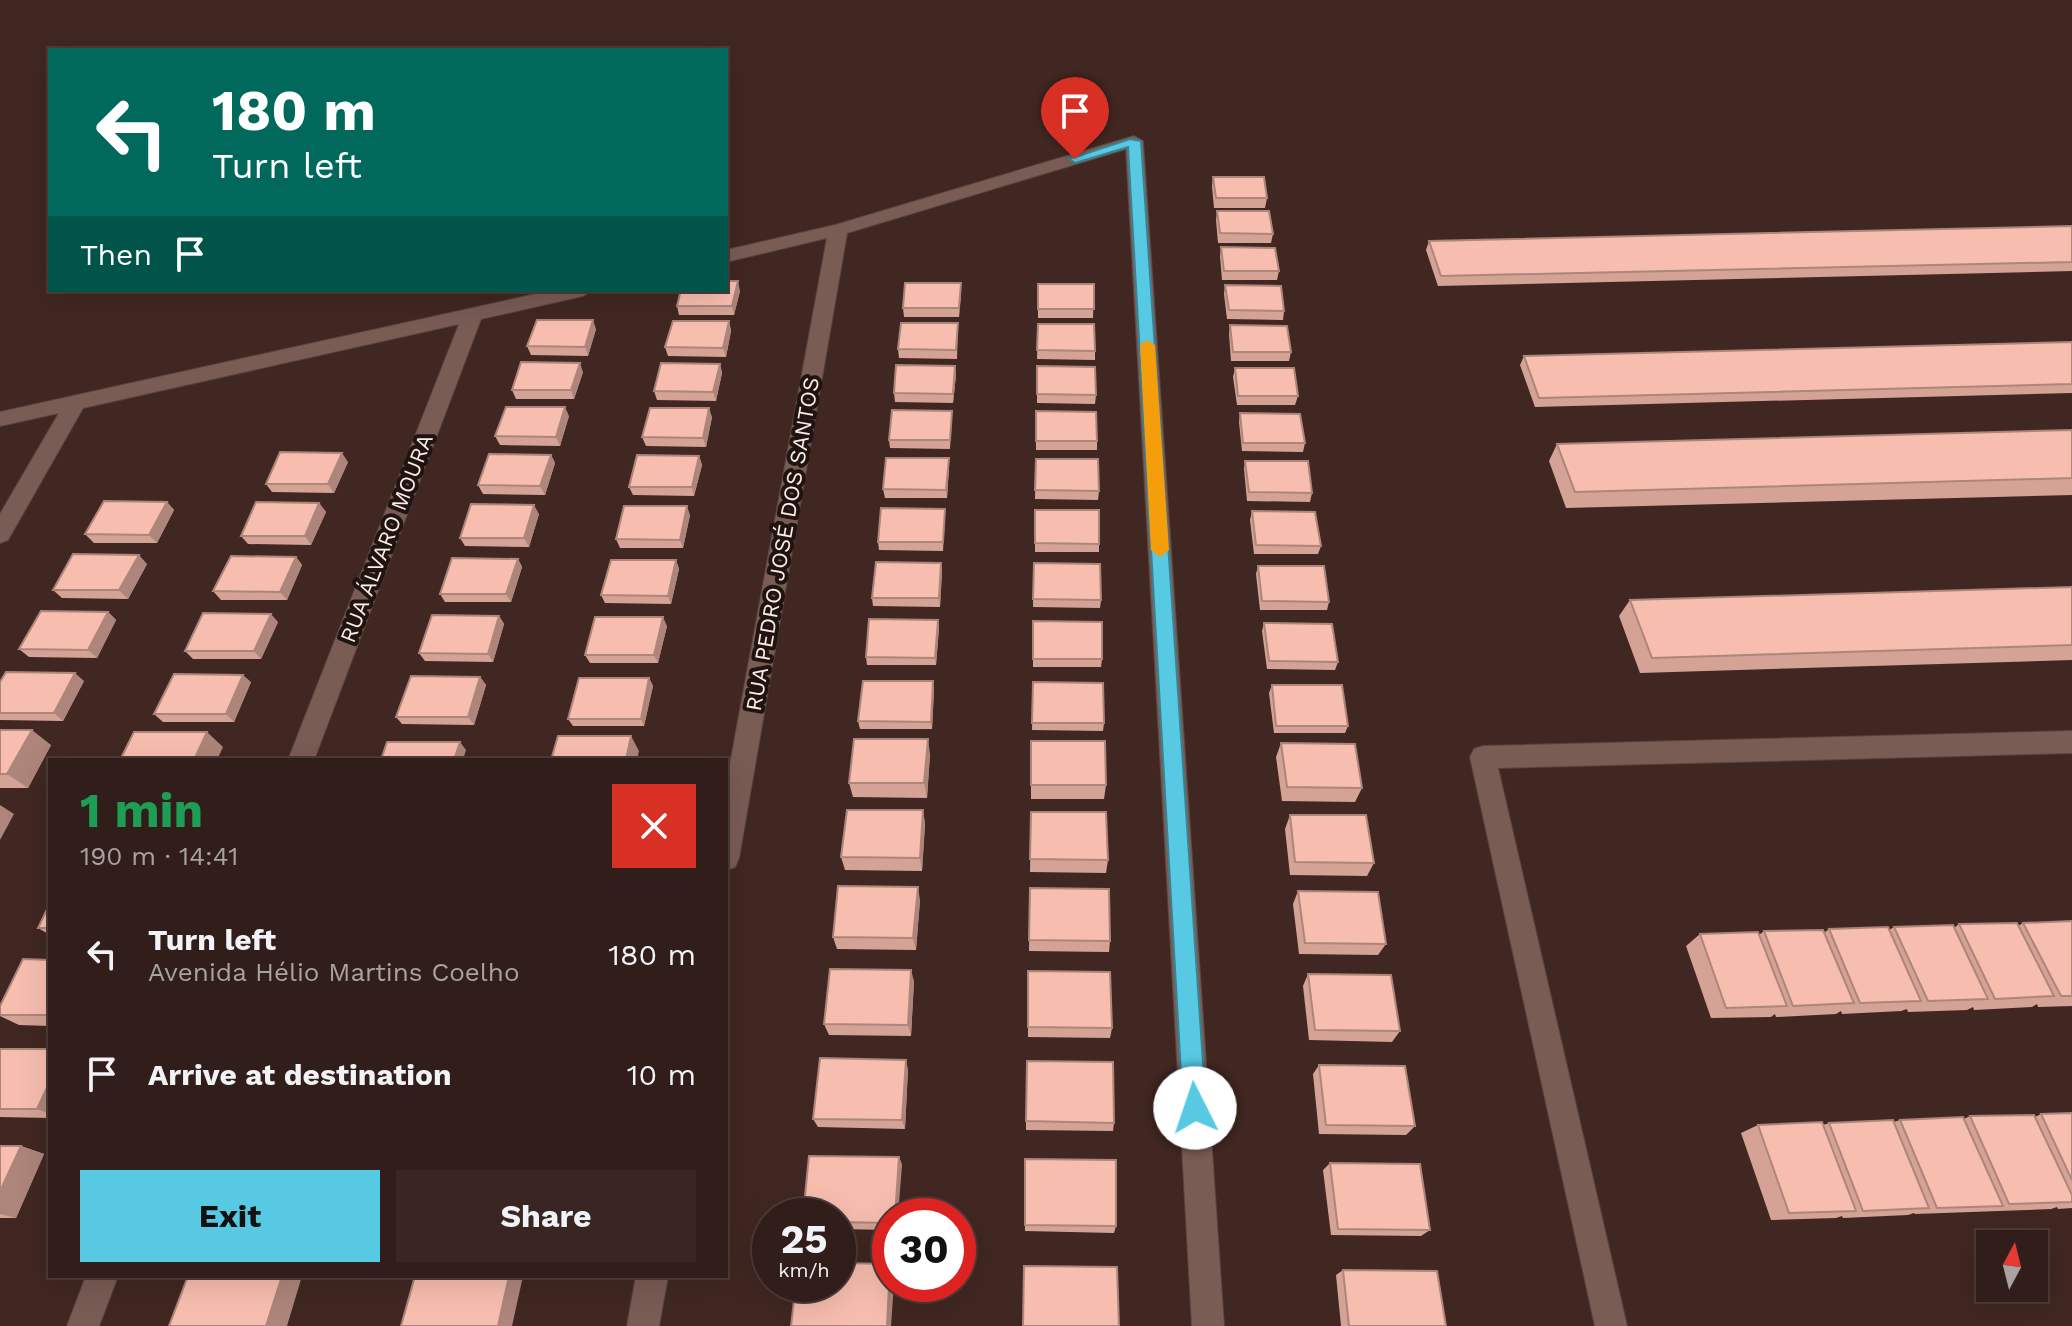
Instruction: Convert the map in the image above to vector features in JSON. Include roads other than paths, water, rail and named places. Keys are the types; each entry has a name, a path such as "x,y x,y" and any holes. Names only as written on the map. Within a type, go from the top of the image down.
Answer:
{"street":[{"path":"728,256 838,230 1134,141 1208,1326"},
{"name":"RUA PEDRO JOSÉ DOS SANTOS","path":"728,847 838,230"},
{"path":"0,419 78,399 574,292"},
{"name":"RUA ÁLVARO MOURA","path":"302,758 472,316"},
{"path":"0,534 78,399"},
{"path":"1611,1326 1483,757 2072,742"},
{"path":"83,1326 101,1278"},
{"path":"643,1326 652,1278"}]}
